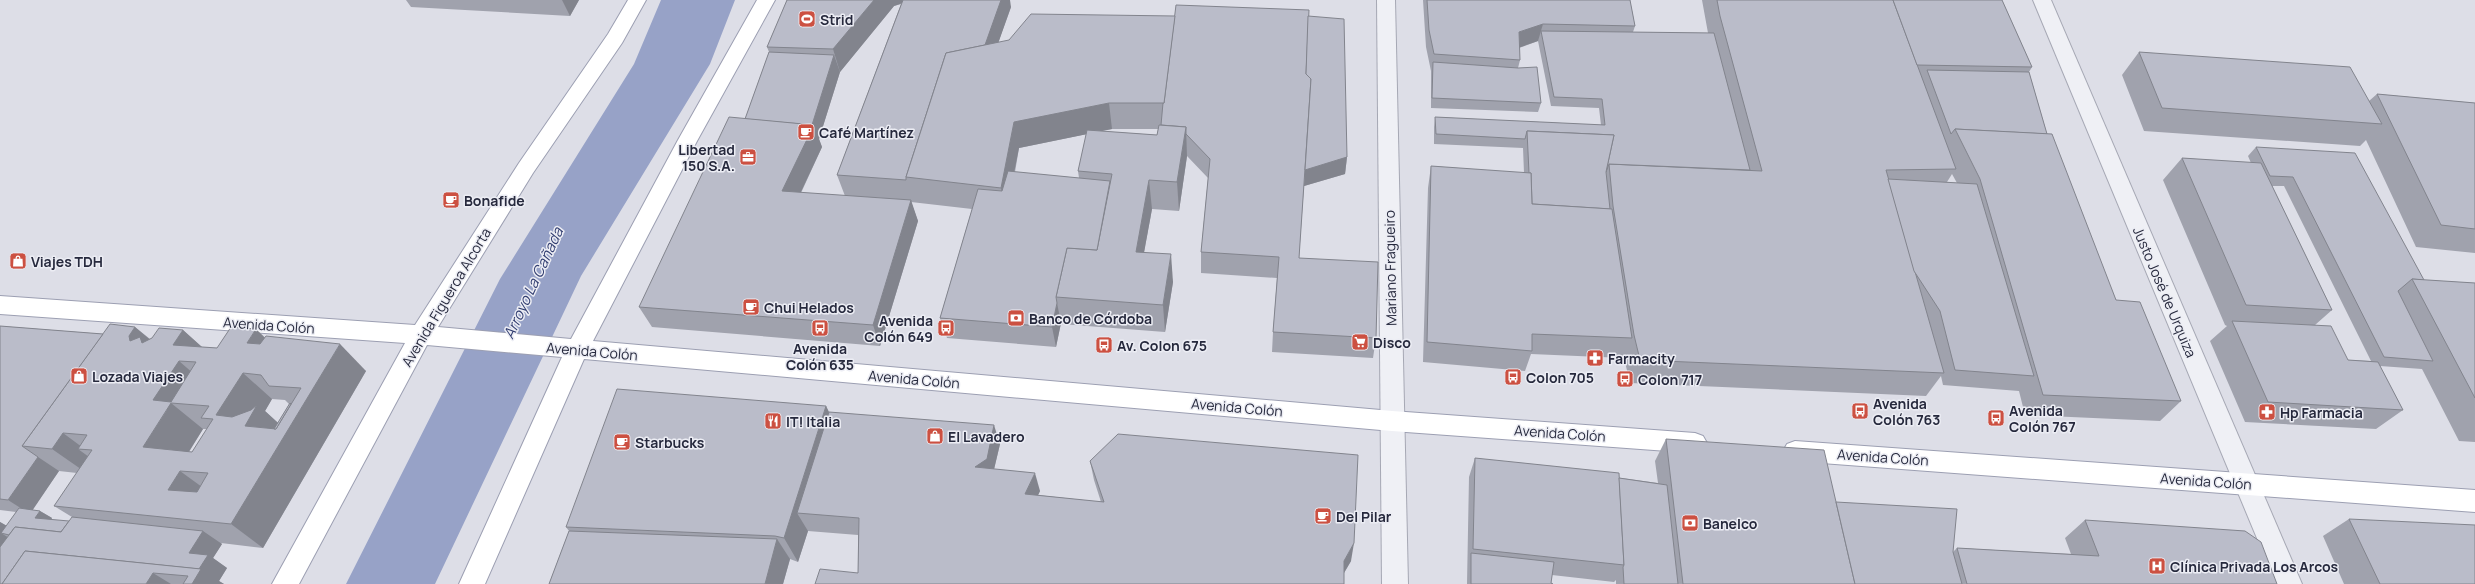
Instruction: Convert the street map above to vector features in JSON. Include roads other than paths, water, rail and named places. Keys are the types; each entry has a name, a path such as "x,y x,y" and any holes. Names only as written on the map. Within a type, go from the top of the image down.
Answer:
{"main road":[{"name":"Avenida Figueroa Alcorta","path":"285,584 421,334 526,168 615,38 637,0"},
{"path":"472,584 576,350 688,140 745,41 766,0"},
{"name":"Avenida Colón","path":"0,305 421,334 576,350 1392,421 1719,445"},
{"name":"Avenida Colón","path":"1775,449 2475,501"}],"street":[{"name":"Mariano Fragueiro","path":"1386,0 1395,584"},
{"name":"Justo José de Urquiza","path":"2042,0 2289,584"}],"water":[{"name":"Arroyo La Cañada","path":"661,0 735,0 710,64 581,276 435,584 346,584 500,279 634,64"}],"place":[{"name":"Strid","path":"807,19"},
{"name":"Café Martínez","path":"806,132"},
{"name":"Libertad 150 S.A.","path":"748,157"},
{"name":"Bonafide","path":"451,200"},
{"name":"Viajes TDH","path":"18,261"},
{"name":"Chui Helados","path":"751,307"},
{"name":"Banco de Córdoba","path":"1016,318"},
{"name":"Avenida Colón 635","path":"820,328"},
{"name":"Avenida Colón 649","path":"946,328"},
{"name":"Disco","path":"1360,342"},
{"name":"Av. Colon 675","path":"1104,345"},
{"name":"Farmacity","path":"1595,358"},
{"name":"Lozada Viajes","path":"79,376"},
{"name":"Colon 705","path":"1513,377"},
{"name":"Colon 717","path":"1625,379"},
{"name":"Avenida Colón 763","path":"1860,411"},
{"name":"Hp Farmacia","path":"2267,412"},
{"name":"Avenida Colón 767","path":"1996,418"},
{"name":"IT! Italia","path":"773,421"},
{"name":"El Lavadero","path":"935,436"},
{"name":"Starbucks","path":"622,442"},
{"name":"Del Pilar","path":"1323,516"},
{"name":"Banelco","path":"1690,523"},
{"name":"Clínica Privada Los Arcos","path":"2157,566"}]}
